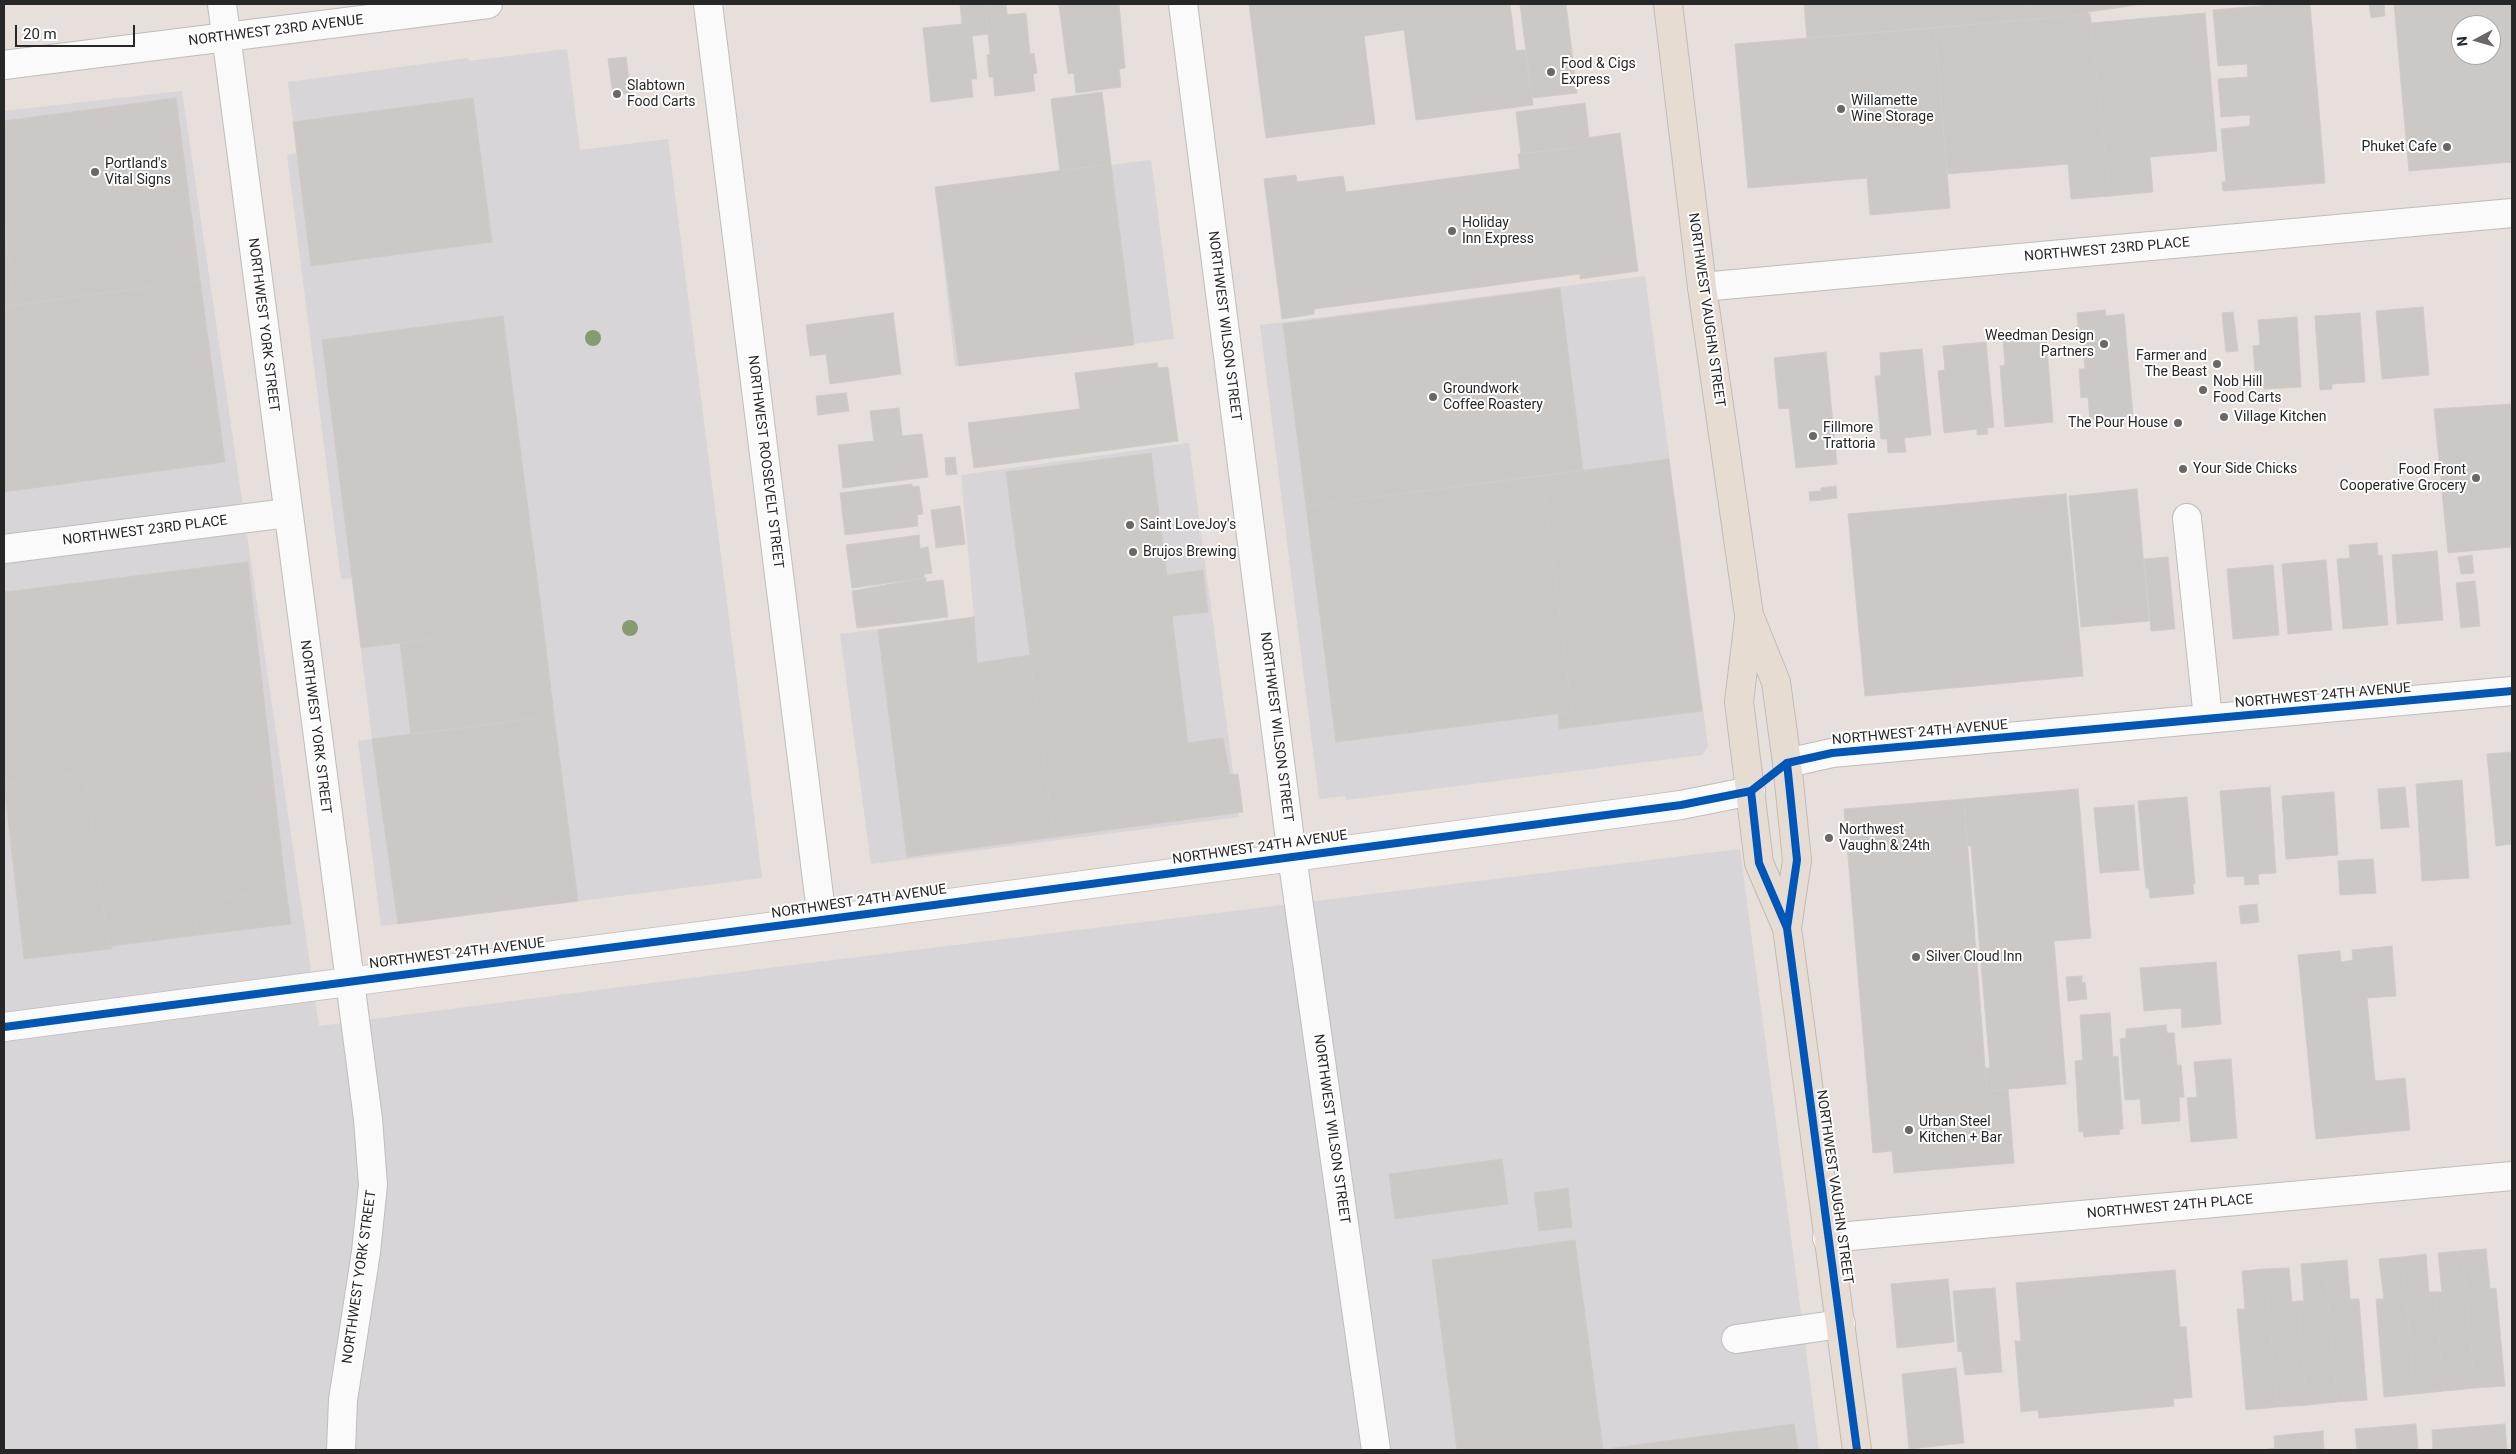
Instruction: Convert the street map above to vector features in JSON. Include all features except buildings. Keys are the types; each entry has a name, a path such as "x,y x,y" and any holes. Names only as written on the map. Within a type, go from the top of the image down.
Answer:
{"main road":[{"name":"NORTHWEST VAUGHN STREET","path":"1668,4 1702,287 1749,615 1776,682 1787,763 1797,860 1787,928 1827,1238 1841,1324 1857,1450"},
{"name":"NORTHWEST VAUGHN STREET","path":"1749,615 1739,702 1759,863 1787,928"}],"street":[{"name":"NORTHWEST YORK STREET","path":"222,4 348,980 368,1119 373,1185 366,1252 343,1400 341,1450"},
{"name":"NORTHWEST 23RD AVENUE","path":"4,65 488,4"},
{"name":"NORTHWEST ROOSEVELT STREET","path":"708,4 822,920"},
{"name":"NORTHWEST WILSON STREET","path":"1183,4 1292,856 1376,1450"},
{"name":"NORTHWEST 23RD PLACE","path":"1702,287 2512,214"},
{"name":"NORTHWEST 23RD PLACE","path":"4,549 287,512"},
{"path":"2187,518 2208,719"},
{"name":"NORTHWEST 24TH AVENUE","path":"1787,763 1832,753 2512,691"},
{"name":"NORTHWEST 24TH AVENUE","path":"4,1027 1681,805 1751,792"},
{"name":"NORTHWEST 24TH PLACE","path":"1827,1238 2512,1176"},
{"path":"1736,1339 1841,1324"}],"shaded area":[{"path":"567,49 580,150 668,139 762,878 381,926 358,741 372,739 352,578 341,579 287,155 297,153 288,82 468,58 469,61"},
{"path":"182,91 319,1026 776,967 1740,849 1819,1450 4,1450 4,111"},
{"path":"1151,160 1174,339 955,366 935,187"},
{"path":"1645,276 1708,746 1705,751 1702,755 1346,800 1345,796 1319,799 1260,325"},
{"path":"1189,443 1239,817 871,864 840,634 974,617 961,475"}],"cycle path":[{"path":"4,1027 1681,805 1751,791 1787,763 1832,753 2512,691"},
{"path":"1787,763 1797,860 1787,928 1857,1450"},
{"path":"1751,791 1759,863 1787,928"}],"place":[{"name":"Food & Cigs Express","path":"1551,72"},
{"name":"Slabtown Food Carts","path":"617,94"},
{"name":"Willamette Wine Storage","path":"1841,109"},
{"name":"Phuket Cafe","path":"2447,147"},
{"name":"Portland's Vital Signs","path":"95,172"},
{"name":"Holiday Inn Express","path":"1452,231"},
{"name":"Weedman Design Partners","path":"2104,344"},
{"name":"Farmer and The Beast","path":"2217,364"},
{"name":"Nob Hill Food Carts","path":"2203,390"},
{"name":"Groundwork Coffee Roastery","path":"1433,397"},
{"name":"Village Kitchen","path":"2224,417"},
{"name":"The Pour House","path":"2178,423"},
{"name":"Fillmore Trattoria","path":"1813,436"},
{"name":"Your Side Chicks","path":"2183,469"},
{"name":"Food Front Cooperative Grocery","path":"2476,478"},
{"name":"Saint LoveJoy's","path":"1130,525"},
{"name":"Brujos Brewing","path":"1133,552"},
{"name":"Northwest Vaughn & 24th","path":"1829,838"},
{"name":"Silver Cloud Inn","path":"1916,957"},
{"name":"Urban Steel Kitchen + Bar","path":"1909,1130"}]}
